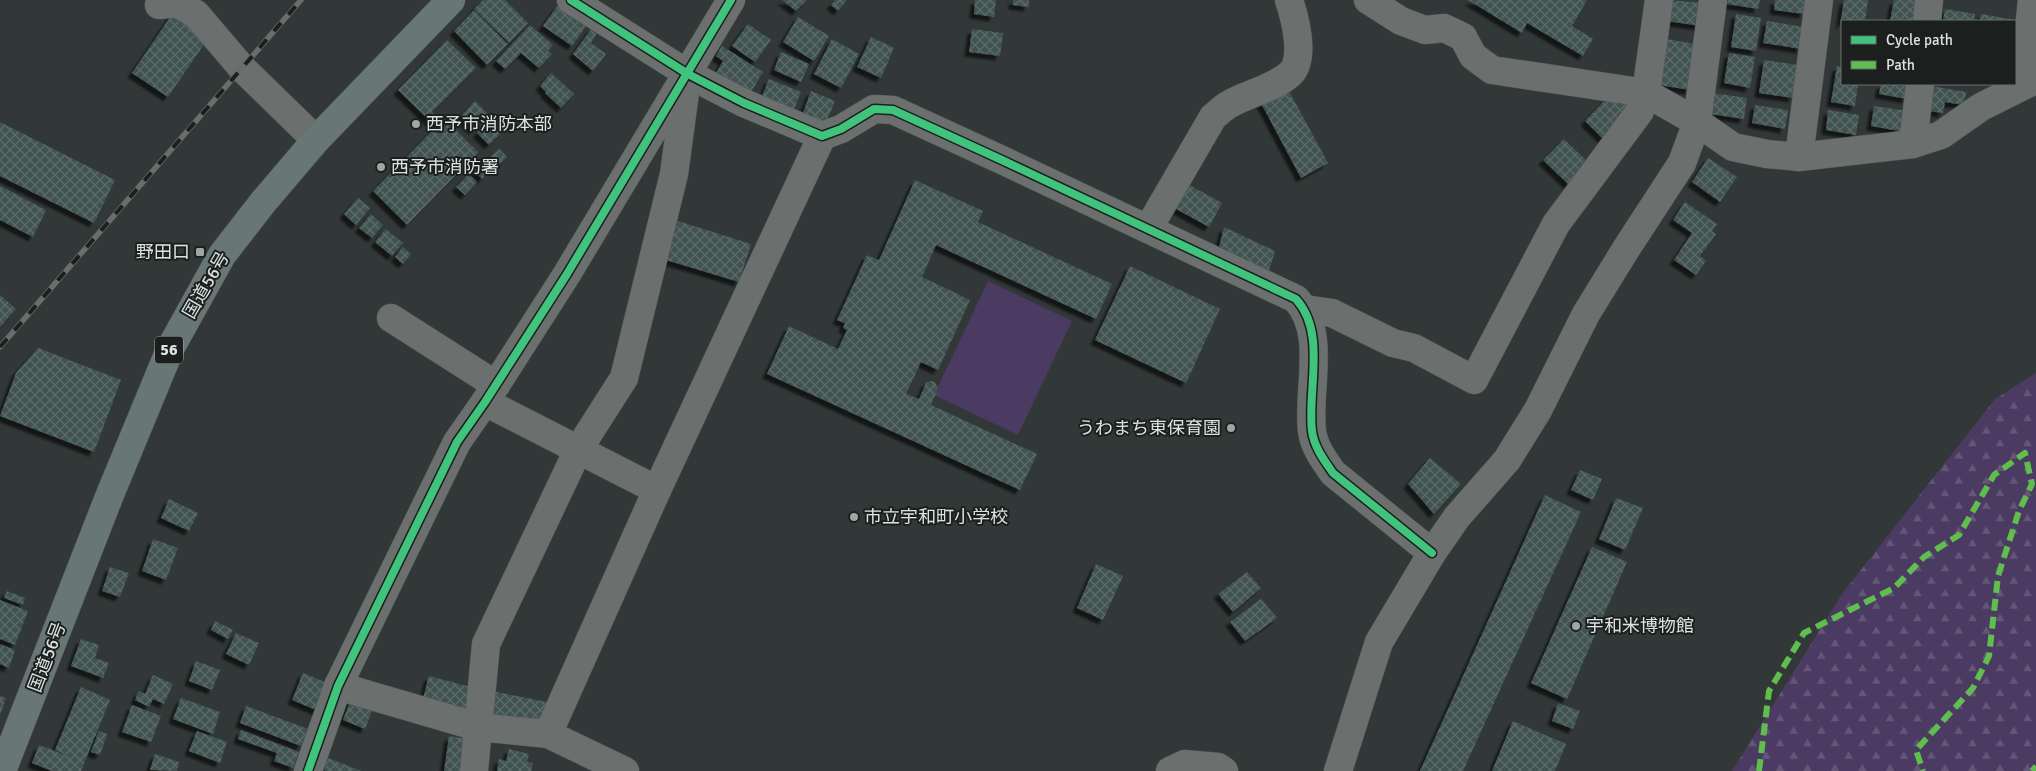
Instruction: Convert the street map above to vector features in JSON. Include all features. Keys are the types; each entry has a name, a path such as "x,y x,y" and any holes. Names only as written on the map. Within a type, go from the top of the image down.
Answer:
{"highway":[{"name":"国道56号","path":"2,771 108,497 170,347 222,255 264,201 316,140 451,0"}],"street":[{"path":"572,0 688,74 744,103 822,136 841,129 874,109 894,110 1296,300 1305,310 1313,334 1312,432 1321,456 1333,473 1432,553"},
{"path":"308,771 338,686 457,442 567,274 731,0"},
{"path":"1148,229 1213,117 1228,105 1264,89 1291,73 1299,53 1294,17 1289,0"},
{"path":"1368,0 1401,21 1425,30 1444,28 1462,37 1474,56 1492,70 1646,92 1697,122 1733,147 1767,154 1799,157 1913,144 1941,135 1981,107 2032,79 2025,67 2032,0"},
{"path":"1305,310 1332,312 1394,343 1414,348 1474,380 1556,224 1640,111 1646,92 1659,0"},
{"path":"1338,771 1379,642 1432,553 1457,517 1507,460 1538,410 1586,314 1682,163 1697,122 1713,0"},
{"path":"1799,157 1819,0"},
{"path":"1927,20 1929,0"},
{"path":"160,5 176,3 196,14 242,68 316,140"},
{"path":"474,771 486,644 578,450 624,378 674,174 688,74"},
{"path":"1913,144 1920,85"},
{"path":"548,734 657,490 822,136"},
{"path":"391,318 490,393 578,450 657,490"},
{"path":"338,686 478,727 548,734 625,771"},
{"path":"1170,771 1185,764 1218,767 1224,771"}],"green space":[{"path":"988,281 1072,321 1018,435 934,395"},
{"path":"2036,373 2036,771 1732,771 1842,594 1995,399"}],"building":[{"path":"483,0 505,0 528,23 509,43 474,9"},
{"path":"782,0 807,0 796,11"},
{"path":"835,0 847,0 838,11 831,5"},
{"path":"975,0 996,0 994,17 974,14"},
{"path":"1013,0 1029,0 1029,7 1013,5"},
{"path":"1468,0 1587,0 1572,26 1593,39 1583,56 1527,23 1522,33"},
{"path":"1669,0 1705,3 1701,26 1666,21"},
{"path":"1728,0 1760,0 1758,9 1727,4"},
{"path":"1775,0 1806,0 1804,14 1774,10"},
{"path":"1844,0 1868,0 1865,20 1841,20 1840,25"},
{"path":"1894,0 1919,0 1916,20 1890,20"},
{"path":"558,5 587,25 572,46 543,26"},
{"path":"1945,9 1975,14 1974,20 1943,20"},
{"path":"474,10 508,44 487,65 454,31"},
{"path":"173,13 209,37 168,97 132,73"},
{"path":"1736,14 1761,18 1756,51 1731,47"},
{"path":"1981,14 2015,20 1980,20"},
{"path":"798,17 829,36 814,61 783,42"},
{"path":"2016,20 2021,21 2016,41"},
{"path":"1767,21 1804,27 1801,49 1763,43"},
{"path":"748,24 771,40 755,62 732,46"},
{"path":"530,25 553,45 548,51 552,54 539,68 521,53 505,69 496,61"},
{"path":"592,28 598,31 591,43 606,54 593,71 573,54"},
{"path":"972,29 1003,33 1000,56 969,52"},
{"path":"871,37 894,48 881,78 857,67"},
{"path":"832,39 859,54 841,88 814,74"},
{"path":"1666,39 1696,44 1690,90 1659,85"},
{"path":"447,40 476,68 432,112 441,121 435,126 398,90"},
{"path":"722,46 763,72 750,94 716,73 723,61 716,56"},
{"path":"781,52 809,64 801,82 774,70"},
{"path":"1729,53 1755,57 1750,88 1724,83"},
{"path":"1764,60 1798,65 1793,98 1759,93"},
{"path":"1837,66 1841,67 1841,85 1858,85 1855,106 1831,102"},
{"path":"551,73 574,94 561,108 540,86"},
{"path":"769,79 801,92 792,115 760,101"},
{"path":"1881,85 1909,85 1907,99 1879,94"},
{"path":"1925,85 1966,92 1964,105 1945,102 1943,113 1921,110"},
{"path":"1288,89 1328,163 1301,178 1261,103"},
{"path":"811,91 835,101 824,128 801,118"},
{"path":"1713,93 1747,98 1744,119 1710,114"},
{"path":"1609,96 1619,104 1624,98 1637,110 1606,142 1585,121"},
{"path":"475,101 488,114 473,130 460,117"},
{"path":"1755,105 1788,110 1785,129 1752,123"},
{"path":"1874,106 1908,111 1905,132 1871,126"},
{"path":"1828,110 1859,115 1856,135 1826,130"},
{"path":"492,118 504,130 489,145 477,133"},
{"path":"0,122 115,180 94,223 0,176"},
{"path":"449,123 478,152 407,225 373,191 434,129 438,134"},
{"path":"1564,139 1590,164 1569,185 1543,160"},
{"path":"499,149 507,157 499,165 490,157"},
{"path":"485,157 494,166 482,179 473,170"},
{"path":"1708,158 1737,177 1720,202 1692,182"},
{"path":"469,174 477,182 465,195 456,187"},
{"path":"915,180 983,211 978,222 1112,284 1096,319 936,245 922,277 970,300 938,370 921,362 906,394 919,399 926,383 935,382 938,389 931,405 1037,454 1020,490 767,374 789,326 838,349 847,330 843,328 845,323 837,320 867,255 879,260"},
{"path":"1182,181 1222,203 1209,227 1169,205"},
{"path":"0,186 46,210 33,237 0,220"},
{"path":"358,198 370,208 356,225 344,214"},
{"path":"1685,202 1717,224 1712,231 1716,234 1700,256 1706,261 1696,275 1674,260 1692,233 1673,220"},
{"path":"371,214 383,225 372,238 359,228"},
{"path":"678,221 751,244 739,282 666,260"},
{"path":"1224,227 1275,251 1269,271 1219,247"},
{"path":"386,229 403,243 392,256 375,242"},
{"path":"403,247 411,254 403,264 395,257"},
{"path":"1130,266 1220,309 1186,383 1095,340"},
{"path":"0,295 16,309 0,327"},
{"path":"38,348 121,380 94,452 0,416 16,373"},
{"path":"1430,458 1461,484 1434,514 1408,484"},
{"path":"1580,470 1602,479 1593,500 1571,490"},
{"path":"1545,495 1581,512 1463,771 1420,771"},
{"path":"1616,498 1643,508 1625,550 1599,539"},
{"path":"169,499 198,513 189,531 161,518"},
{"path":"153,539 178,548 166,580 142,571"},
{"path":"1592,547 1627,562 1567,699 1531,683"},
{"path":"1096,564 1123,576 1103,620 1077,608"},
{"path":"110,567 129,573 120,597 102,591"},
{"path":"1247,572 1261,588 1233,612 1218,594"},
{"path":"7,591 25,598 23,605 4,598"},
{"path":"1261,599 1277,618 1245,641 1230,622"},
{"path":"0,600 28,611 15,645 0,639"},
{"path":"215,621 233,630 228,639 211,630"},
{"path":"236,633 259,643 249,665 226,654"},
{"path":"81,639 99,645 95,658 109,663 103,678 71,666"},
{"path":"0,644 15,650 9,668 0,664"},
{"path":"196,661 220,670 212,690 189,681"},
{"path":"303,673 332,685 321,712 292,700"},
{"path":"153,675 173,684 164,704 153,699 149,707 135,700 139,691 145,694"},
{"path":"429,676 478,689 471,715 422,702"},
{"path":"81,687 110,700 81,771 52,771 32,763 39,745 74,758 55,750"},
{"path":"492,691 547,702 542,729 487,717"},
{"path":"0,696 6,698 0,715"},
{"path":"181,698 220,712 213,734 173,719"},
{"path":"351,699 373,708 365,729 343,720"},
{"path":"1558,703 1580,711 1573,729 1552,721"},
{"path":"132,705 161,716 151,742 122,732"},
{"path":"246,706 308,729 301,746 240,723"},
{"path":"1513,721 1566,744 1555,771 1492,771"},
{"path":"241,730 299,752 293,768 274,761 277,753 238,739"},
{"path":"99,731 107,734 100,755 91,752"},
{"path":"197,731 227,742 220,763 189,751"},
{"path":"449,736 473,740 469,771 444,771"},
{"path":"509,749 529,754 527,762 533,763 531,771 497,771 499,759 506,761"},
{"path":"155,754 179,762 177,771 150,770"},
{"path":"328,758 361,771 326,771 324,770"}],"railway":[{"path":"0,347 301,0"}],"marked path":[{"path":"1759,771 1769,691 1804,633 1894,588 1924,557 1959,535 1994,475 2025,453 2032,484 2019,511 1998,576 1989,656 1973,688 1916,750 1923,771"},
{"path":"2032,771 2036,766"}],"cycle path":[{"path":"571,0 688,74 744,103 822,136 841,129 874,109 893,110 1296,299 1305,313 1311,328 1314,362 1312,431 1320,453 1333,473 1432,553"},
{"path":"308,771 338,686 457,442 485,402 567,274 731,0"}],"place":[{"name":"西予市消防本部","path":"416,124"},
{"name":"西予市消防署","path":"381,167"},
{"name":"野田口","path":"200,252"},
{"name":"うわまち東保育園","path":"1231,428"},
{"name":"市立宇和町小学校","path":"854,517"},
{"name":"宇和米博物館","path":"1576,626"}]}
